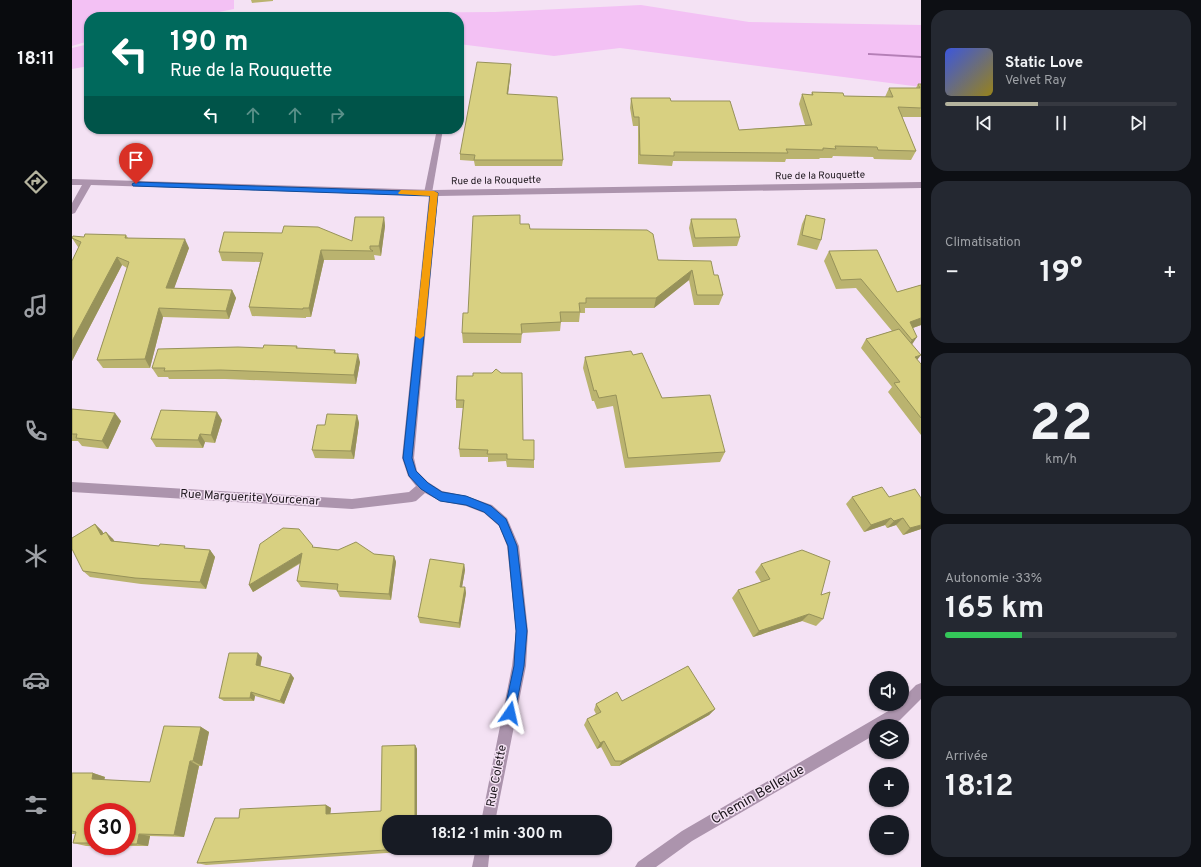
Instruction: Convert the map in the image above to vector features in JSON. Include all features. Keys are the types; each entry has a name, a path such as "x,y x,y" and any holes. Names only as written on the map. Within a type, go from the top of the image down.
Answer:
{"street":[{"name":"Rue de la Rouquette","path":"72,182 431,193 921,185"},
{"path":"72,211 88,183"},
{"name":"Rue Colette","path":"431,193 408,458 412,473 424,486 440,496 466,501 488,509 503,522 512,546 522,631 519,666 489,815"},
{"name":"Rue Marguerite Yourcenar","path":"72,487 352,504 412,497 424,486"},
{"name":"Chemin Bellevue","path":"889,719 896,715 921,690"},
{"name":"Chemin Bellevue","path":"643,867 687,836 869,730"},
{"path":"480,867 482,855"}],"lane":[{"path":"431,193 439,134"}],"shaded area":[{"path":"72,0 234,0 234,9 219,12 84,12 84,42 72,46"},
{"path":"641,5 749,22 921,25 921,87 620,48 554,56 464,45 464,12"},
{"path":"84,45 84,67 72,69 72,48"}],"building":[{"path":"477,62 511,64 507,94 557,97 563,160 474,160 475,155 460,154"},
{"path":"918,84 921,84 921,108 898,107 916,151 878,150 877,147 835,146 836,149 823,148 823,150 786,149 788,153 674,152 674,156 640,155 639,117 634,117 631,98 670,98 671,101 730,101 739,130 812,125 802,94 813,95 812,92 843,93 844,96 893,97 889,88 920,88"},
{"path":"520,215 520,224 529,224 530,229 647,230 653,234 658,260 711,261 714,275 718,275 723,295 697,295 692,270 656,298 586,298 586,303 579,303 580,312 560,312 561,322 521,324 522,334 462,333 463,313 468,313 473,216"},
{"path":"806,215 825,219 821,240 802,235"},
{"path":"355,217 384,217 379,246 370,246 370,249 373,251 321,250 309,308 249,307 263,253 219,252 224,232 282,233 284,226 318,227 352,241"},
{"path":"691,219 736,219 740,237 695,238"},
{"path":"85,234 126,235 125,238 185,239 166,288 232,290 226,311 159,308 145,359 97,360 129,262 117,257 72,341 72,261 81,242 72,238 73,236 84,237"},
{"path":"877,250 897,292 921,285 921,318 910,322 917,337 912,340 861,279 841,280 829,251"},
{"path":"899,329 921,355 915,357 921,364 921,418 894,383 900,382 866,339"},
{"path":"264,345 297,346 296,348 335,350 334,353 358,354 354,375 221,370 164,371 165,368 152,368 158,349 238,347 263,348"},
{"path":"631,351 633,355 642,353 662,398 710,395 725,452 628,458 616,395 599,398 596,390 594,391 585,357"},
{"path":"496,369 501,373 522,373 523,440 534,440 534,460 507,459 507,454 487,454 488,450 459,449 464,400 456,400 457,376 473,376 473,373 492,373"},
{"path":"72,409 115,413 102,441 76,438 77,434 72,434"},
{"path":"161,410 217,412 211,435 200,434 198,440 151,439"},
{"path":"327,414 357,415 351,451 312,450 317,425 325,425"},
{"path":"882,487 889,497 915,489 921,498 921,525 910,528 903,518 894,521 891,518 871,525 852,497"},
{"path":"95,524 101,535 106,532 111,541 159,546 160,544 185,546 184,548 210,550 200,582 135,578 83,571 72,549 72,538"},
{"path":"283,528 299,529 313,546 312,547 338,550 356,542 374,554 394,556 389,594 337,591 338,584 297,581 302,553 249,585 260,544"},
{"path":"802,550 830,561 821,595 830,592 823,619 809,614 759,631 738,590 770,579 761,564"},
{"path":"430,559 464,564 460,587 465,587 459,623 418,617"},
{"path":"229,653 258,653 256,665 291,674 280,701 251,692 250,698 219,698"},
{"path":"688,666 715,709 622,761 615,761 604,741 600,743 587,719 601,712 596,704 617,692 622,701"},
{"path":"164,726 201,727 193,761 190,761 174,835 139,834 136,844 136,803 84,803 84,843 73,843 76,832 72,831 72,773 93,773 92,779 150,782"},
{"path":"415,745 415,815 382,815 382,850 197,863 215,818 239,818 240,809 326,805 326,814 381,811 382,746"}],"waterway":[{"path":"870,54 921,57"}],"slow traffic":[{"path":"401,193 434,193 420,336"}],"route":[{"path":"136,184 434,193 408,458 412,473 424,486 440,496 466,501 488,509 503,522 512,546 517,575 522,631 519,666 510,713"}]}
